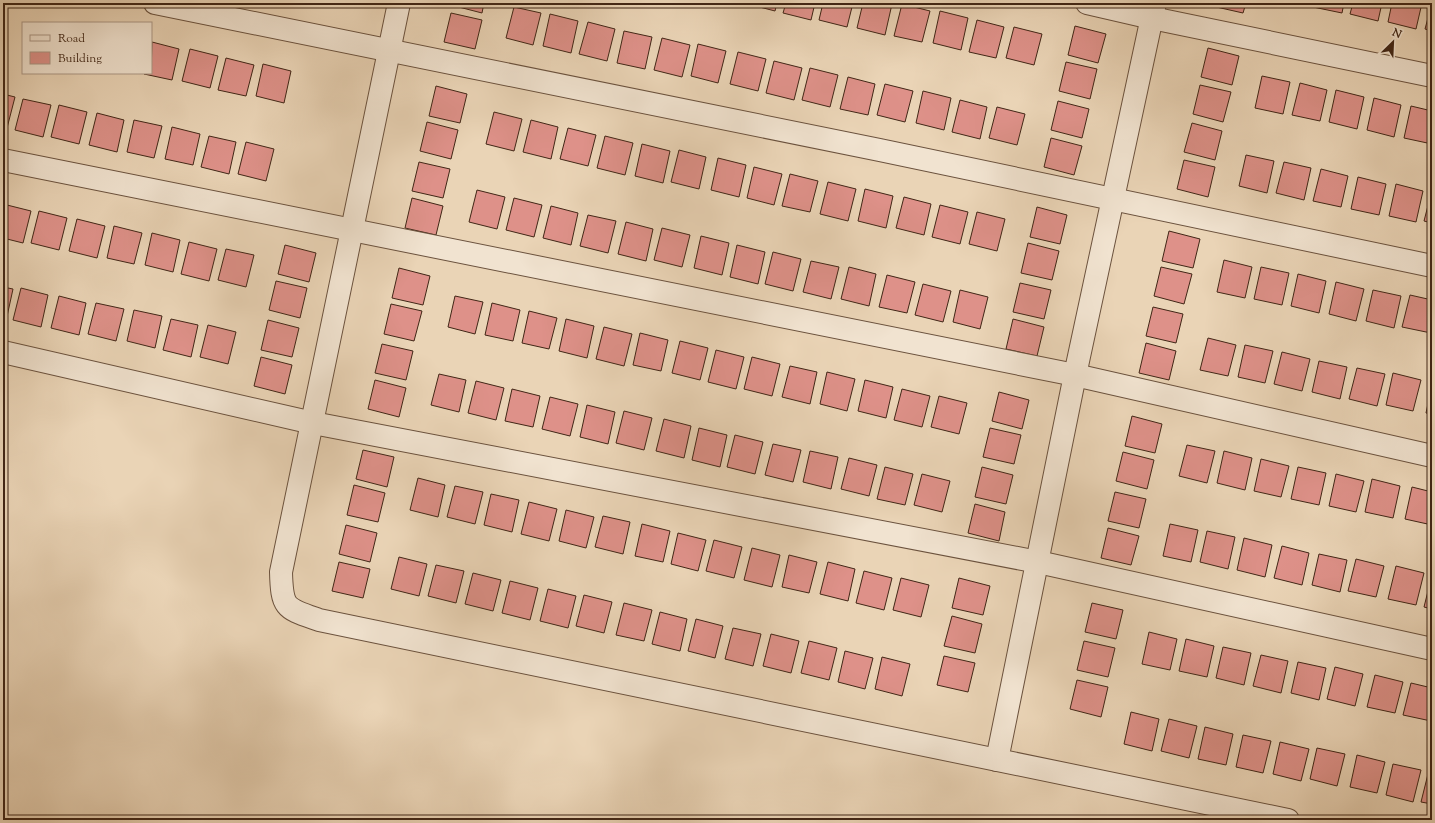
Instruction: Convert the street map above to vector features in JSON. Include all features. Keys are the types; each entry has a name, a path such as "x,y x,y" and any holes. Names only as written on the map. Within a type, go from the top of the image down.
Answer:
{"street":[{"path":"155,3 390,49 1114,198 1432,266"},
{"path":"399,3 281,572 282,591 286,605 297,612 319,620 1288,820"},
{"path":"1087,3 1154,10 1432,76"},
{"path":"997,760 1076,375 1154,10"},
{"path":"3,160 1076,375 1432,456"},
{"path":"3,352 313,423 1038,562 1432,649"}],"building":[{"path":"451,3 484,3 482,13 451,5"},
{"path":"748,3 777,3 775,11"},
{"path":"786,3 815,3 811,20 783,13"},
{"path":"823,3 853,3 847,27 819,20"},
{"path":"863,3 892,4 885,35 857,28"},
{"path":"1213,3 1246,3 1243,13 1212,6"},
{"path":"1314,3 1344,3 1342,13 1313,7"},
{"path":"1353,3 1382,3 1378,21 1350,14"},
{"path":"1392,3 1422,3 1416,29 1388,22"},
{"path":"1432,3 1432,31 1425,29"},
{"path":"902,4 930,11 922,42 894,36"},
{"path":"514,7 541,13 533,45 506,38"},
{"path":"940,11 968,18 961,50 933,43"},
{"path":"451,13 482,20 475,49 444,42"},
{"path":"550,14 578,21 571,53 543,46"},
{"path":"977,20 1004,27 996,58 969,52"},
{"path":"588,22 615,29 607,61 579,54"},
{"path":"1075,26 1106,34 1098,63 1068,55"},
{"path":"1014,27 1042,34 1034,65 1006,58"},
{"path":"624,31 652,37 645,69 617,63"},
{"path":"662,38 690,45 682,77 654,70"},
{"path":"152,42 179,49 172,80 144,74 152,74"},
{"path":"698,44 726,51 718,83 691,76"},
{"path":"1208,48 1239,56 1232,85 1201,77"},
{"path":"190,49 218,56 210,88 182,81"},
{"path":"738,52 766,59 758,91 730,84"},
{"path":"226,58 254,65 246,96 218,90"},
{"path":"774,61 802,68 794,100 766,93"},
{"path":"1066,62 1097,69 1090,99 1059,91"},
{"path":"263,64 291,71 284,103 256,96"},
{"path":"810,68 838,75 830,107 802,100"},
{"path":"1262,76 1290,82 1283,114 1255,108"},
{"path":"848,77 875,84 868,115 840,109"},
{"path":"1300,83 1327,90 1320,121 1292,115"},
{"path":"885,84 913,91 905,122 877,115"},
{"path":"1200,85 1231,92 1223,122 1193,114"},
{"path":"436,86 467,94 460,123 429,116"},
{"path":"1336,90 1364,97 1357,129 1329,122"},
{"path":"923,91 951,98 944,130 916,123"},
{"path":"3,94 15,97 7,128 3,127"},
{"path":"1374,98 1401,105 1394,137 1367,130"},
{"path":"23,99 51,105 43,137 15,130"},
{"path":"960,100 987,107 980,139 952,132"},
{"path":"1058,101 1089,109 1082,138 1051,130"},
{"path":"59,105 87,112 79,144 51,137"},
{"path":"1411,106 1432,111 1432,144 1404,138"},
{"path":"997,107 1025,114 1017,145 989,138"},
{"path":"494,112 522,119 514,151 486,144"},
{"path":"97,113 124,120 117,152 89,145"},
{"path":"134,120 162,126 154,158 127,152"},
{"path":"531,120 558,127 551,159 523,152"},
{"path":"427,122 458,130 451,159 420,151"},
{"path":"1192,123 1222,131 1215,160 1184,152"},
{"path":"172,127 200,134 193,165 165,159"},
{"path":"568,128 596,135 588,166 560,159"},
{"path":"209,136 236,142 229,174 201,167"},
{"path":"605,136 633,143 625,175 597,168"},
{"path":"1051,138 1082,146 1074,175 1044,167"},
{"path":"246,142 274,149 266,181 238,174"},
{"path":"642,144 670,151 663,183 635,176"},
{"path":"679,150 706,157 699,189 671,182"},
{"path":"1246,155 1274,161 1267,193 1239,186"},
{"path":"718,158 746,165 739,197 711,190"},
{"path":"1184,160 1215,167 1208,197 1177,189"},
{"path":"419,162 450,169 443,198 412,191"},
{"path":"1284,162 1311,168 1304,200 1276,193"},
{"path":"754,167 782,174 774,205 747,198"},
{"path":"1321,169 1348,176 1341,207 1313,201"},
{"path":"790,174 818,181 810,212 782,206"},
{"path":"1358,177 1386,184 1379,215 1351,209"},
{"path":"828,182 856,189 848,221 820,214"},
{"path":"1396,184 1423,191 1416,222 1389,216"},
{"path":"865,189 893,196 886,228 858,221"},
{"path":"477,190 505,197 497,229 469,222"},
{"path":"1432,190 1432,223 1424,221"},
{"path":"904,197 931,204 924,235 896,228"},
{"path":"412,198 443,206 436,235 405,228"},
{"path":"514,198 542,205 534,237 506,230"},
{"path":"3,204 31,211 23,243 3,238"},
{"path":"940,205 968,212 960,244 932,237"},
{"path":"551,206 578,213 571,245 543,238"},
{"path":"1037,207 1067,215 1060,244 1030,237"},
{"path":"39,211 67,218 59,250 31,243"},
{"path":"977,212 1005,219 997,251 969,244"},
{"path":"588,215 616,221 608,253 580,246"},
{"path":"77,219 105,226 97,258 69,251"},
{"path":"626,222 653,229 646,261 618,254"},
{"path":"114,226 142,233 134,264 107,258"},
{"path":"662,228 690,235 682,267 654,260"},
{"path":"1169,231 1200,239 1193,268 1162,261"},
{"path":"152,233 180,240 173,272 145,265"},
{"path":"701,236 729,243 722,275 694,268"},
{"path":"189,242 217,249 209,281 181,274"},
{"path":"1028,243 1059,251 1052,280 1021,273"},
{"path":"285,245 316,253 309,282 278,274"},
{"path":"737,245 765,252 758,284 730,277"},
{"path":"226,249 254,255 246,287 218,280"},
{"path":"773,252 801,259 793,291 765,284"},
{"path":"1224,260 1252,267 1245,298 1217,292"},
{"path":"811,261 839,267 831,299 803,292"},
{"path":"849,267 876,274 869,306 841,299"},
{"path":"1161,267 1192,274 1184,304 1154,296"},
{"path":"1261,267 1289,273 1282,305 1254,299"},
{"path":"399,268 430,276 423,305 392,298"},
{"path":"1298,274 1326,281 1319,313 1291,306"},
{"path":"887,275 915,282 907,313 879,307"},
{"path":"276,281 307,288 300,318 269,310"},
{"path":"1336,282 1364,289 1356,321 1329,314"},
{"path":"1020,283 1051,290 1044,319 1013,312"},
{"path":"923,284 951,291 943,322 915,315"},
{"path":"3,287 13,289 6,321 3,320"},
{"path":"21,288 48,295 41,327 13,320"},
{"path":"960,290 988,297 980,329 953,322"},
{"path":"1373,290 1401,296 1394,328 1366,321"},
{"path":"1410,295 1432,300 1431,333 1402,327"},
{"path":"59,296 86,303 79,335 51,328"},
{"path":"455,296 483,302 475,334 448,327"},
{"path":"96,303 124,309 116,341 88,334"},
{"path":"492,303 520,310 513,341 485,335"},
{"path":"391,304 422,311 414,341 384,334"},
{"path":"1153,307 1183,314 1176,343 1146,336"},
{"path":"134,310 162,316 155,348 127,341"},
{"path":"529,311 557,318 549,349 522,343"},
{"path":"171,319 198,325 191,357 163,350"},
{"path":"566,319 594,326 587,358 559,351"},
{"path":"1013,319 1044,327 1037,356 1006,349"},
{"path":"268,320 299,328 292,357 261,350"},
{"path":"208,325 236,332 228,364 200,357"},
{"path":"604,327 632,334 624,366 596,359"},
{"path":"640,333 668,340 661,371 633,365"},
{"path":"1208,338 1236,345 1228,376 1200,370"},
{"path":"680,341 708,348 700,380 672,373"},
{"path":"1146,343 1176,351 1169,380 1139,373"},
{"path":"382,344 413,351 406,380 375,373"},
{"path":"1245,345 1273,351 1265,383 1238,377"},
{"path":"716,350 744,357 736,389 708,382"},
{"path":"1282,352 1310,359 1302,391 1274,384"},
{"path":"261,357 292,365 285,394 254,386"},
{"path":"752,357 780,364 772,396 744,389"},
{"path":"1319,361 1347,367 1340,399 1312,392"},
{"path":"790,366 817,372 810,404 782,397"},
{"path":"1357,368 1385,374 1377,406 1349,399"},
{"path":"827,372 855,379 847,411 820,404"},
{"path":"1393,373 1421,380 1413,411 1386,405"},
{"path":"439,374 466,380 459,412 431,405"},
{"path":"375,380 406,388 399,417 368,409"},
{"path":"865,380 893,387 886,418 858,411"},
{"path":"476,381 504,388 496,420 468,413"},
{"path":"1432,385 1432,414 1426,413"},
{"path":"512,389 540,396 533,427 505,421"},
{"path":"902,389 930,396 922,427 894,420"},
{"path":"999,392 1029,400 1022,429 992,421"},
{"path":"939,396 967,403 959,434 931,427"},
{"path":"550,397 578,404 570,436 542,429"},
{"path":"587,405 615,412 608,444 580,437"},
{"path":"624,411 652,418 644,450 616,443"},
{"path":"1132,416 1162,424 1155,453 1125,446"},
{"path":"664,419 691,426 684,458 656,451"},
{"path":"699,428 727,435 720,467 692,460"},
{"path":"990,428 1021,435 1014,464 983,457"},
{"path":"735,435 763,442 755,474 727,467"},
{"path":"773,444 801,450 793,482 765,475"},
{"path":"1187,445 1215,451 1207,483 1179,476"},
{"path":"363,450 394,457 387,487 356,479"},
{"path":"810,451 838,457 831,489 803,482"},
{"path":"1224,451 1252,458 1245,490 1217,483"},
{"path":"1123,452 1154,460 1147,489 1116,481"},
{"path":"849,458 877,465 869,496 841,489"},
{"path":"1261,459 1289,466 1281,497 1254,491"},
{"path":"885,467 913,474 905,505 877,499"},
{"path":"982,467 1013,475 1006,504 975,497"},
{"path":"1298,467 1326,473 1319,505 1291,499"},
{"path":"922,474 950,481 942,512 914,505"},
{"path":"1336,474 1364,481 1356,512 1329,506"},
{"path":"418,478 445,485 438,517 410,510"},
{"path":"1372,479 1400,486 1393,518 1365,512"},
{"path":"354,485 385,493 378,522 347,515"},
{"path":"455,486 483,492 475,524 447,517"},
{"path":"1412,487 1432,492 1432,525 1405,519"},
{"path":"1115,492 1146,499 1139,528 1108,521"},
{"path":"491,494 519,500 512,532 484,525"},
{"path":"529,502 557,509 549,541 521,534"},
{"path":"975,504 1005,512 999,541 968,533"},
{"path":"566,510 594,517 586,548 559,541"},
{"path":"603,516 630,522 623,554 595,547"},
{"path":"642,524 670,531 663,562 635,556"},
{"path":"1170,524 1198,530 1191,562 1163,556"},
{"path":"346,525 377,533 370,562 339,554"},
{"path":"1108,528 1139,536 1131,565 1101,558"},
{"path":"1207,531 1235,537 1228,569 1200,562"},
{"path":"678,533 706,540 698,571 671,564"},
{"path":"1244,538 1272,545 1265,577 1237,570"},
{"path":"714,540 742,547 734,578 706,571"},
{"path":"1282,546 1309,553 1302,585 1274,578"},
{"path":"752,548 780,555 772,587 744,580"},
{"path":"1319,554 1347,560 1340,592 1312,585"},
{"path":"789,555 817,562 809,593 782,587"},
{"path":"399,557 427,564 419,596 391,589"},
{"path":"1356,559 1384,566 1376,597 1348,591"},
{"path":"339,562 370,569 363,598 332,591"},
{"path":"828,562 855,569 848,601 820,594"},
{"path":"436,565 464,571 456,603 428,596"},
{"path":"1396,566 1424,573 1416,605 1388,599"},
{"path":"864,571 892,578 884,610 856,603"},
{"path":"473,573 501,580 493,611 465,604"},
{"path":"1432,575 1432,609 1424,607"},
{"path":"901,578 929,585 921,617 893,610"},
{"path":"959,578 990,586 983,615 952,608"},
{"path":"510,581 538,588 530,620 502,613"},
{"path":"548,589 576,596 568,628 540,621"},
{"path":"584,595 612,602 604,633 576,626"},
{"path":"624,603 652,610 644,641 616,635"},
{"path":"1092,603 1123,610 1116,639 1085,632"},
{"path":"660,612 687,619 680,651 652,644"},
{"path":"952,616 982,624 975,653 944,646"},
{"path":"696,619 723,626 715,658 688,651"},
{"path":"733,628 761,634 753,666 725,659"},
{"path":"1149,632 1177,639 1170,670 1142,664"},
{"path":"771,634 799,641 791,673 763,666"},
{"path":"1186,639 1214,646 1207,677 1179,671"},
{"path":"809,641 837,648 829,680 801,673"},
{"path":"1084,641 1115,648 1108,677 1077,670"},
{"path":"1223,647 1251,653 1244,685 1216,678"},
{"path":"845,651 873,658 865,689 838,682"},
{"path":"1261,655 1288,661 1281,693 1253,686"},
{"path":"944,656 975,663 968,692 937,685"},
{"path":"882,657 910,664 902,696 875,689"},
{"path":"1298,662 1326,668 1319,700 1291,693"},
{"path":"1335,667 1363,674 1355,706 1327,699"},
{"path":"1375,675 1403,682 1395,713 1367,707"},
{"path":"1077,680 1108,687 1101,717 1070,709"},
{"path":"1411,683 1432,688 1431,721 1403,715"},
{"path":"1131,712 1159,719 1152,751 1124,744"},
{"path":"1169,719 1197,726 1189,758 1161,751"},
{"path":"1205,727 1233,734 1226,765 1198,759"},
{"path":"1243,735 1271,741 1263,773 1236,767"},
{"path":"1280,742 1309,749 1301,781 1273,774"},
{"path":"1317,748 1345,754 1337,786 1310,779"},
{"path":"1357,755 1385,762 1377,793 1350,787"},
{"path":"1393,764 1421,770 1413,802 1386,795"},
{"path":"1429,770 1432,771 1432,804 1421,802"}]}
